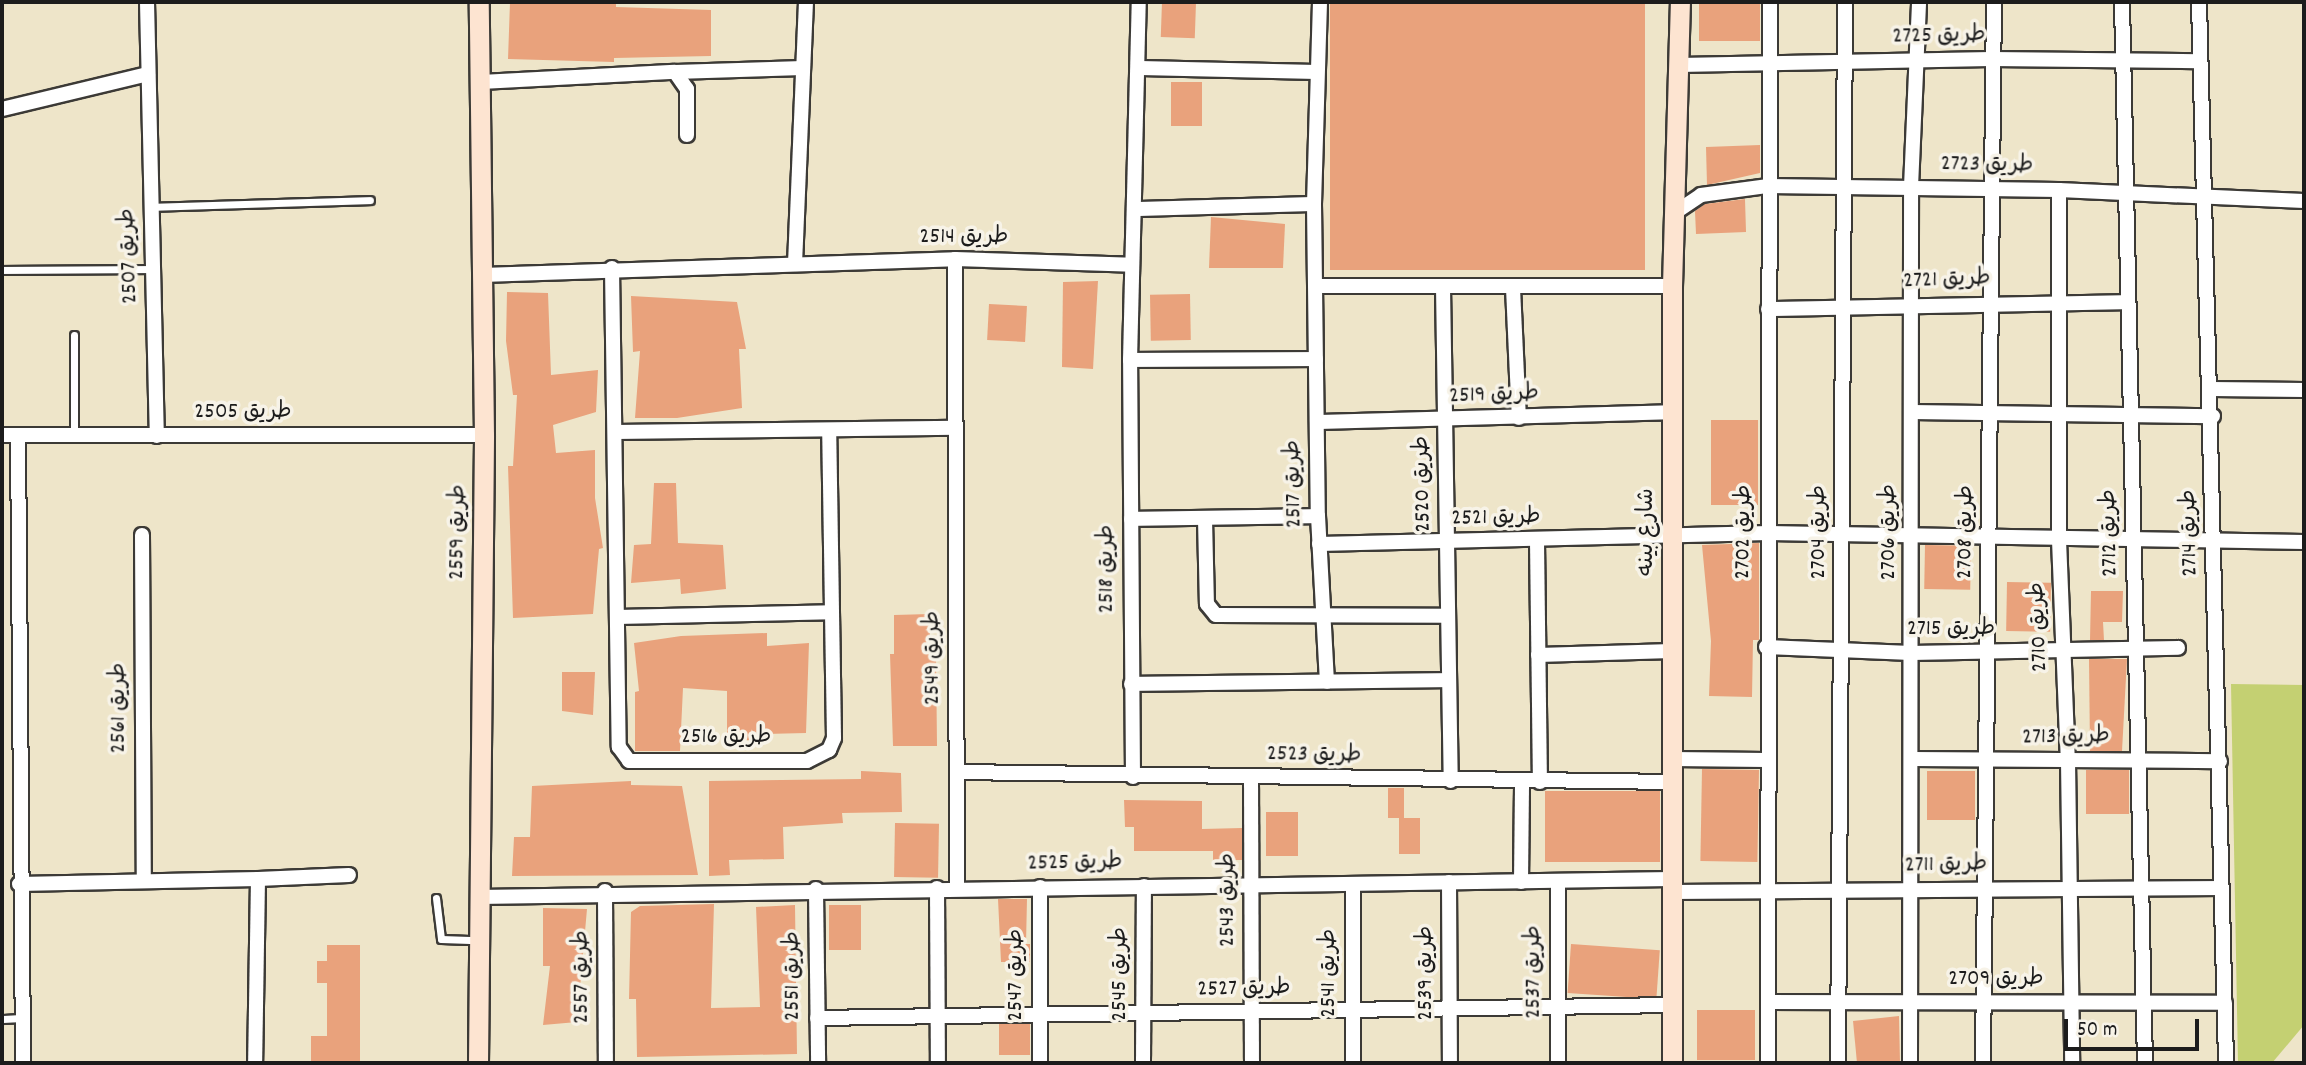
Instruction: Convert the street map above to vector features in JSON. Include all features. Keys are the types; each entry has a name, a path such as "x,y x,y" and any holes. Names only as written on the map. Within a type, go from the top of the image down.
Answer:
{"street":[{"name":"طريق 2507","path":"147,2 157,436"},
{"name":"طريق 2559","path":"478,1063 484,435 479,2"},
{"path":"795,264 806,2"},
{"name":"طريق 2518","path":"1133,777 1130,360 1140,68 1139,2"},
{"name":"طريق 2517","path":"1320,2 1314,204 1318,516 1326,682"},
{"name":"شارع بينه","path":"1672,1063 1672,286 1680,2"},
{"name":"طريق 2702","path":"1768,1063 1766,647 1769,533 1770,2"},
{"name":"طريق 2704","path":"1838,1063 1843,652 1845,2"},
{"name":"طريق 2706","path":"1910,1063 1911,653 1914,534 1911,187 1919,60 1919,2"},
{"name":"طريق 2708","path":"1983,1063 1992,413 1994,2"},
{"name":"طريق 2712","path":"2122,2 2139,760 2139,887 2145,1063"},
{"name":"طريق 2714","path":"2199,2 2213,416 2213,541 2226,1063"},
{"name":"طريق 2725","path":"1679,65 1992,59 2199,61"},
{"path":"481,82 803,68"},
{"path":"1140,68 1317,72"},
{"path":"675,72 687,89 687,135"},
{"path":"2,108 148,74"},
{"name":"طريق 2723","path":"1676,212 1701,195 1768,186 1992,188 2304,201"},
{"name":"طريق 2710","path":"2059,190 2059,540 2068,761 2069,1002 2072,1063"},
{"path":"1136,209 1314,204"},
{"name":"طريق 2514","path":"482,275 612,268 955,259 1132,265"},
{"name":"طريق 2549","path":"955,259 957,888"},
{"name":"طريق 2516","path":"612,268 619,747 629,761 807,761 819,758 834,738 829,432"},
{"path":"1315,286 1672,286"},
{"name":"طريق 2520","path":"1443,287 1451,781"},
{"path":"1513,288 1519,418"},
{"name":"طريق 2721","path":"1768,309 1992,302 2127,302"},
{"path":"1130,360 1316,359"},
{"path":"2212,389 2304,390"},
{"name":"طريق 2519","path":"1317,422 1672,412"},
{"path":"1912,412 2213,416"},
{"path":"615,432 829,432 956,428"},
{"name":"طريق 2505","path":"2,435 484,435"},
{"path":"18,435 19,884 23,1063"},
{"path":"1130,519 1318,516"},
{"path":"1205,519 1210,610 1223,617 1448,616"},
{"name":"طريق 2521","path":"1319,544 1536,541 1769,533 1914,534 1990,539 2304,542"},
{"name":"طريق 2561","path":"142,534 144,881"},
{"path":"1536,541 1539,782"},
{"path":"617,617 831,612"},
{"name":"طريق 2715","path":"1766,647 1911,653 2178,648"},
{"path":"1538,655 1672,651"},
{"path":"1131,684 1449,680"},
{"path":"1672,759 1766,760"},
{"name":"طريق 2713","path":"1912,759 1988,762 2220,761"},
{"name":"طريق 2523","path":"957,772 1133,777 1671,782"},
{"name":"طريق 2543","path":"1251,778 1252,1063"},
{"path":"1521,882 1522,782"},
{"path":"19,884 349,875"},
{"path":"255,1063 258,878"},
{"name":"طريق 2525","path":"478,897 606,891 1449,882 1558,881 1672,886"},
{"name":"طريق 2537","path":"1558,881 1558,1063"},
{"name":"طريق 2539","path":"1449,882 1450,1063"},
{"name":"طريق 2541","path":"1353,884 1353,1063"},
{"name":"طريق 2545","path":"1143,1063 1144,886"},
{"name":"طريق 2711","path":"1672,886 1767,890 2222,888"},
{"name":"طريق 2547","path":"1040,887 1040,1063"},
{"path":"937,888 938,1063"},
{"name":"طريق 2551","path":"817,889 818,1063"},
{"name":"طريق 2557","path":"606,891 606,1063"},
{"name":"طريق 2709","path":"1768,1002 2225,1003"},
{"name":"طريق 2527","path":"817,1018 1672,1005"}],"lane":[{"path":"151,207 370,200"},
{"path":"2,270 153,269"},
{"path":"74,335 74,435"},
{"path":"436,898 441,939 478,940"},
{"path":"2,1019 22,1018"}],"green space":[{"path":"2231,684 2304,685 2304,1025 2272,1063 2238,1063"}],"building":[{"path":"510,2 616,2 616,7 711,10 711,56 614,58 614,62 508,59"},
{"path":"1162,2 1196,3 1195,38 1161,37"},
{"path":"1330,2 1645,2 1645,270 1330,270"},
{"path":"1699,2 1760,2 1760,41 1699,41"},
{"path":"1171,82 1202,82 1202,126 1171,126"},
{"path":"1760,145 1760,173 1707,185 1706,147"},
{"path":"1745,199 1746,232 1696,234 1695,211 1705,204"},
{"path":"1211,217 1285,224 1283,268 1209,268"},
{"path":"1098,281 1093,369 1062,367 1063,282"},
{"path":"507,292 548,293 551,375 598,370 596,412 553,425 556,453 595,450 595,498 603,548 599,549 593,614 513,618 508,466 513,466 517,395 513,395 506,341"},
{"path":"1190,294 1191,340 1151,341 1150,295"},
{"path":"631,296 737,302 746,349 739,349 742,408 677,418 635,418 640,351 633,352"},
{"path":"989,304 1027,306 1025,342 987,340"},
{"path":"1711,420 1758,420 1758,505 1711,505"},
{"path":"654,483 676,483 678,543 723,545 726,589 681,594 680,579 631,583 634,545 651,544"},
{"path":"1759,543 1759,640 1753,640 1752,697 1709,696 1711,641 1702,545"},
{"path":"1925,545 1971,546 1970,590 1924,589"},
{"path":"2007,582 2051,583 2050,632 2006,631"},
{"path":"2091,591 2123,591 2122,622 2103,622 2104,640 2090,640"},
{"path":"930,614 930,653 936,653 937,746 893,746 890,654 894,654 894,615"},
{"path":"767,633 767,646 809,643 806,733 765,734 764,741 727,739 727,691 683,688 680,751 635,751 635,692 639,691 634,643 681,636"},
{"path":"2089,659 2127,659 2122,751 2090,751"},
{"path":"562,672 595,672 593,715 562,711"},
{"path":"1702,769 1759,770 1757,862 1700,861"},
{"path":"2086,770 2129,770 2129,814 2086,814"},
{"path":"861,771 901,773 902,812 842,813 843,823 783,827 784,859 729,860 730,875 709,876 709,781 861,779"},
{"path":"1927,771 1975,771 1975,820 1927,820"},
{"path":"631,781 631,785 682,786 698,875 512,876 514,837 530,837 532,786"},
{"path":"1388,788 1404,788 1404,818 1388,818"},
{"path":"1545,791 1660,791 1660,862 1545,862"},
{"path":"1124,800 1202,801 1202,829 1242,828 1242,860 1213,860 1213,851 1134,851 1134,827 1125,827"},
{"path":"1266,812 1298,812 1298,856 1266,856"},
{"path":"1399,818 1420,818 1420,854 1399,854"},
{"path":"895,823 939,824 938,878 894,877"},
{"path":"998,899 1027,899 1026,944 1030,944 1030,962 1001,962"},
{"path":"714,904 711,1008 760,1007 756,907 795,905 797,1054 637,1057 636,999 629,999 631,912 640,906"},
{"path":"829,905 861,905 861,950 829,950"},
{"path":"543,908 587,909 577,1022 543,1025 550,966 543,966"},
{"path":"1571,944 1660,950 1656,999 1568,993"},
{"path":"327,945 360,945 360,1063 311,1063 311,1036 327,1036 327,983 317,983 317,961 327,961"},
{"path":"1697,1010 1755,1010 1755,1060 1697,1060"},
{"path":"1899,1016 1900,1063 1857,1063 1853,1021"},
{"path":"999,1024 1030,1024 1030,1055 999,1055"}]}
